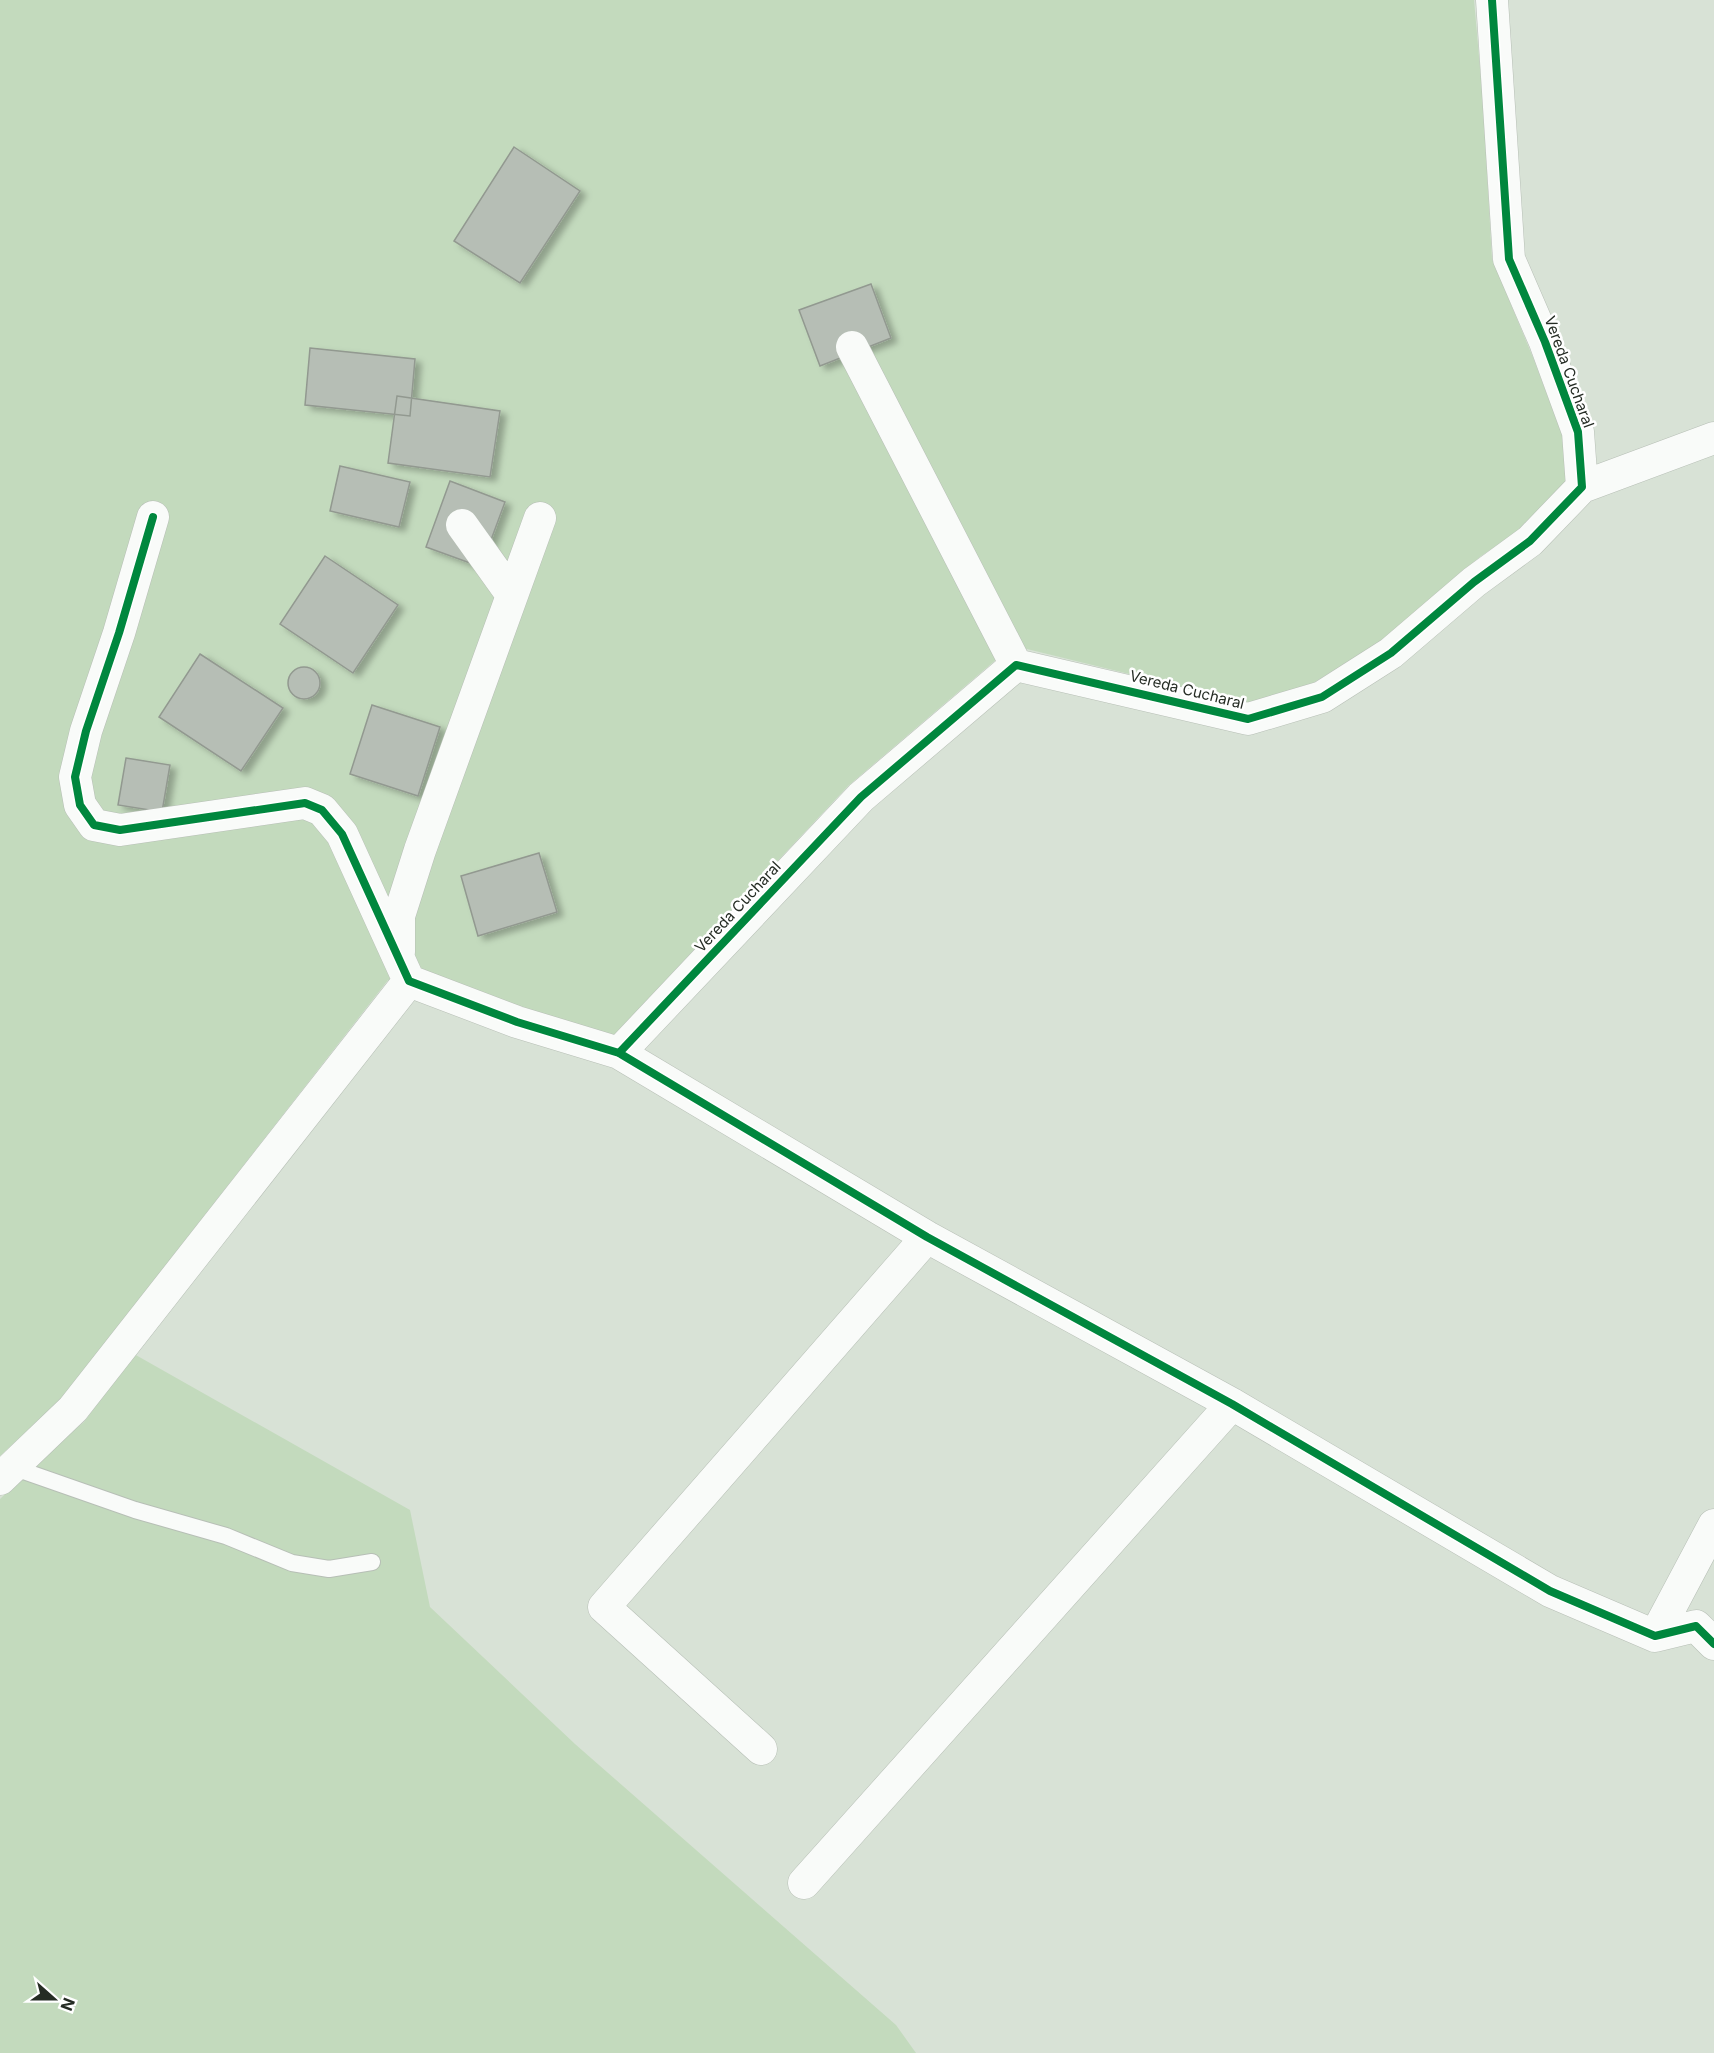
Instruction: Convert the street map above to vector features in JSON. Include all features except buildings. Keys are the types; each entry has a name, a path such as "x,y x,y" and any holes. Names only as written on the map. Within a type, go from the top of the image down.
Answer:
{"street":[{"name":"Vereda Cucharal","path":"619,1053 861,797 1016,664 1248,719 1322,697 1391,653 1474,582 1530,541 1582,487 1578,432 1545,342 1509,259 1492,0"},
{"path":"852,347 1016,664"},
{"path":"1582,487 1714,438"},
{"path":"153,517 119,633 86,731 75,777 80,805 94,825 120,830 305,803 322,810 342,834 409,981 517,1022 619,1053 927,1237 1232,1404 1550,1591 1655,1636 1696,1626 1714,1644"},
{"path":"409,981 399,953 399,916 424,839 540,518"},
{"path":"462,525 512,595"},
{"path":"6,1473 73,1409 409,981"},
{"path":"761,1749 604,1607 927,1237"},
{"path":"804,1883 1232,1404"},
{"path":"1655,1636 1714,1525"}],"lane":[{"path":"6,1473 226,1536 292,1563 329,1569 372,1562"}],"green space":[{"path":"0,0 1474,0 1483,102 1492,259 1562,435 1567,481 1519,531 1481,556 1379,643 1313,683 1248,703 1027,649 998,658 848,786 614,1035 612,1066 413,1000 388,980 61,1399 0,1456"},
{"path":"134,1354 410,1510 430,1607 575,1744 896,2025 916,2053 0,2053 0,1499 49,1451 84,1422"}],"cycle path":[{"path":"619,1053 861,797 1016,665 1248,719 1322,697 1391,653 1474,582 1530,541 1582,487 1578,432 1545,342 1509,259 1492,0"},
{"path":"153,517 119,633 86,731 75,777 80,805 94,825 120,830 305,803 322,810 342,834 409,981 517,1022 619,1053 927,1237 1232,1404 1550,1591 1655,1636 1696,1626 1714,1644"}]}
